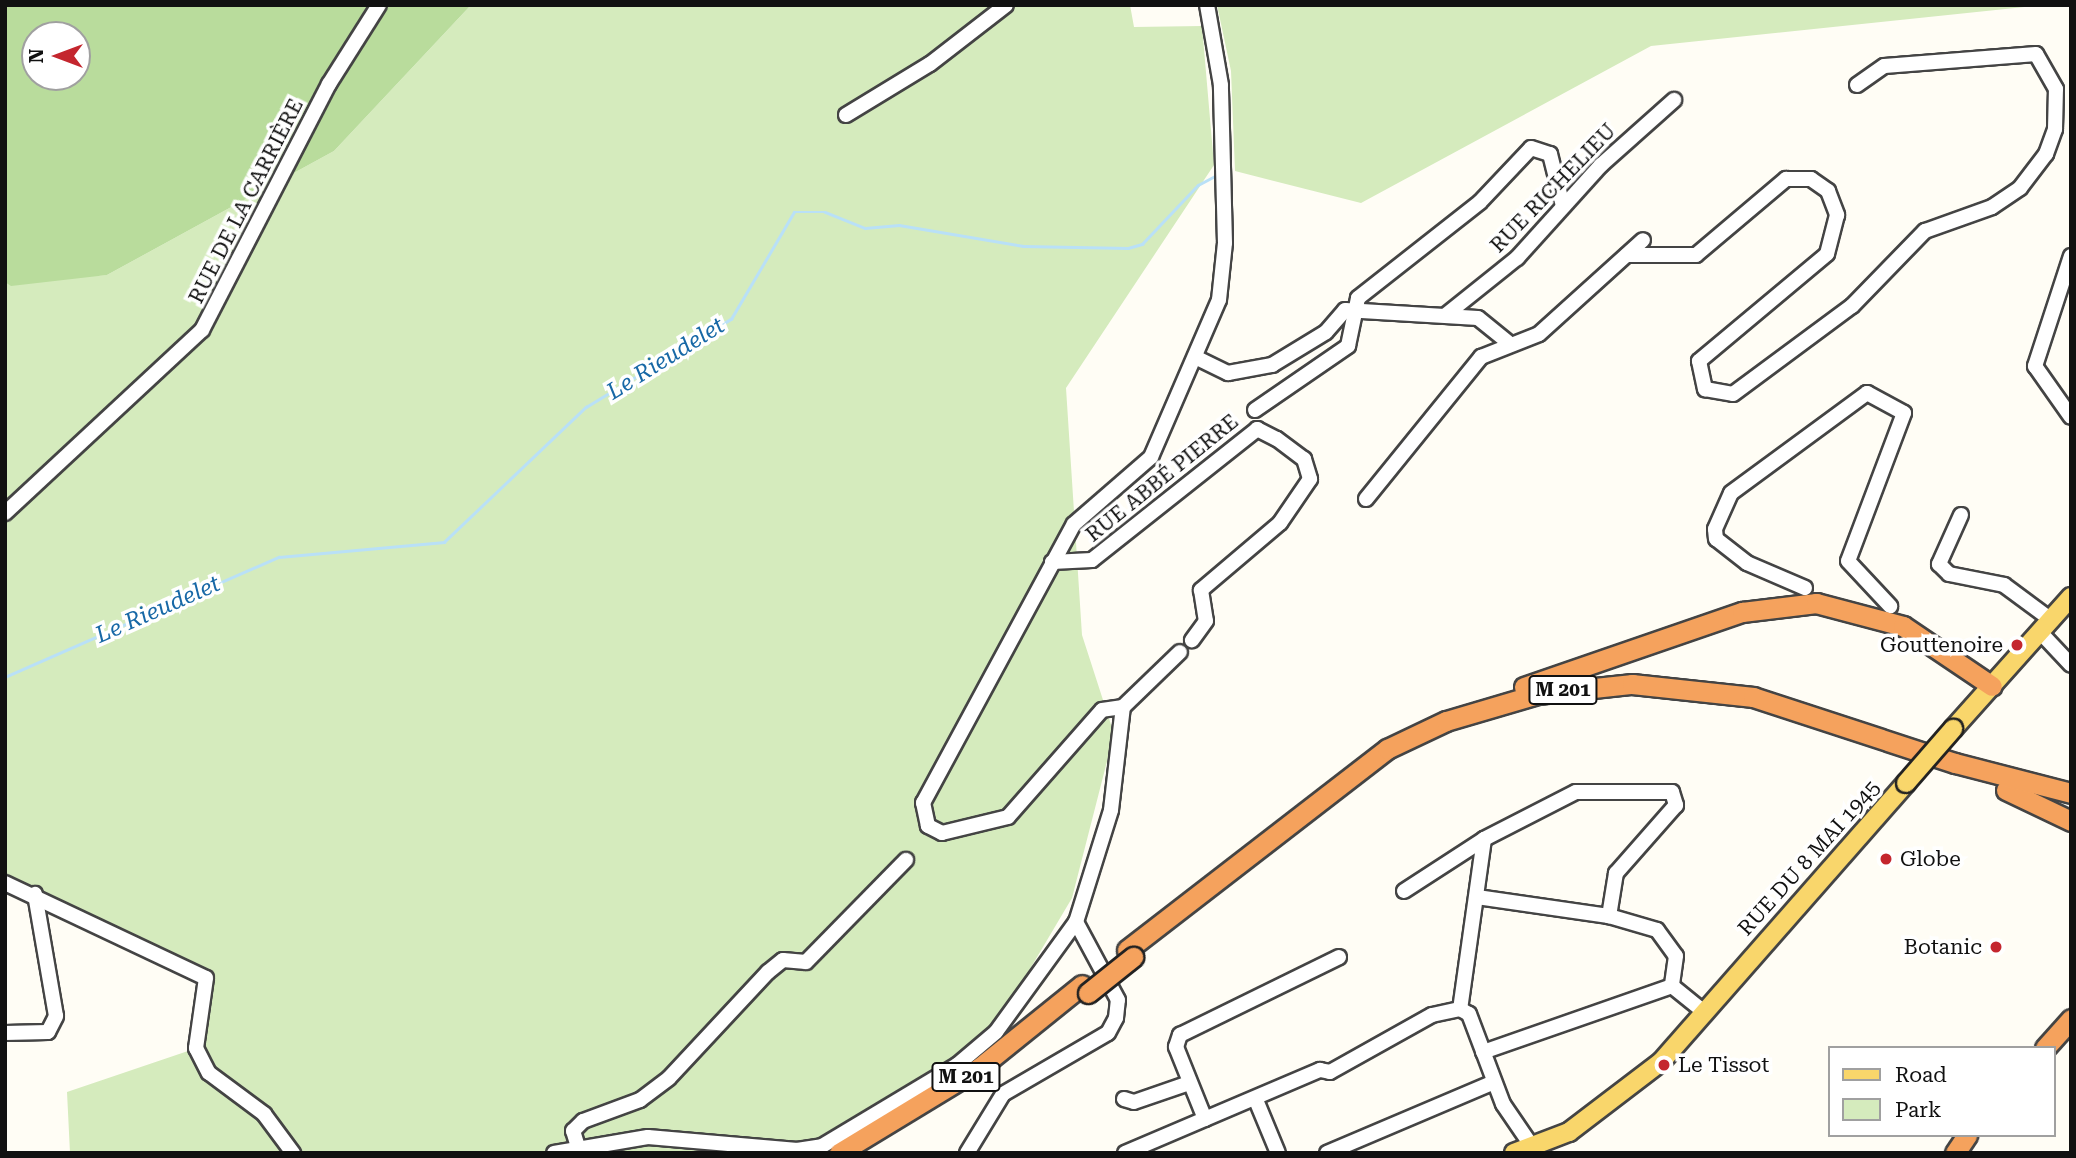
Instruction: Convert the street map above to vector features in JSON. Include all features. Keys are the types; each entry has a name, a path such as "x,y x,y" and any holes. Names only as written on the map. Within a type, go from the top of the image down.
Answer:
{"highway":[{"path":"1446,721 1651,642 1776,604 1815,603 1878,615 1931,642 1992,686"},
{"name":"M 201","path":"858,1153 972,1085 1085,989 1335,786 1387,749 1446,721 1592,686 1695,688 1753,697 1955,763 2071,793"},
{"name":"M 201","path":"1130,953 1282,838 1383,768 1458,729 1542,703 1623,694 1739,706 2006,790 2071,805"},
{"path":"2006,790 2071,821"},
{"name":"M 201","path":"839,1153 979,1068 1085,989"},
{"path":"2047,1046 2071,1020"},
{"path":"1955,1153 1966,1137"}],"main road":[{"name":"RUE DU 8 MAI 1945","path":"1524,1150 1569,1132 1634,1086 1701,1007 1727,985 1857,845 1906,783 2071,597"}],"street":[{"name":"RUE DE LA CARRIÈRE","path":"5,513 201,330 329,84 379,5"},
{"path":"846,115 930,64 1006,5"},
{"path":"1180,652 1123,707 1102,709 1008,817 952,833 936,832 923,816 937,773 1074,524 1151,457 1219,300 1224,171 1221,85 1207,5"},
{"path":"1627,255 1696,255 1786,179 1811,179 1828,191 1837,215 1827,254 1699,361 1701,384 1719,395 1733,394 1867,290 1925,231 1992,207 2020,188 2046,154 2057,109 2051,71 2028,53 1884,66 1857,85"},
{"name":"RUE RICHELIEU","path":"1447,314 1517,258 1563,206 1674,100"},
{"path":"1255,410 1348,346 1358,298 1480,202 1531,148 1550,155 1563,206"},
{"path":"1366,499 1481,357 1508,342 1539,334 1643,240"},
{"path":"2071,256 2035,366 2071,417"},
{"path":"1195,357 1228,373 1272,365 1326,332 1345,310 1356,309 1478,318 1508,342"},
{"path":"1805,588 1747,563 1716,540 1715,529 1731,493 1867,393 1904,413 1848,561 1890,606"},
{"name":"RUE ABBÉ PIERRE","path":"1052,562 1092,560 1257,429 1304,459 1310,480 1280,523 1201,590 1206,621 1192,640"},
{"path":"1961,514 1939,564 1975,583 2004,585 2045,626 2071,665"},
{"path":"554,1153 578,1147 648,1138 797,1150 822,1146 957,1065 996,1032 1076,922 1111,810 1123,707"},
{"path":"1404,891 1484,839 1576,792 1672,792 1676,805 1616,873 1609,916"},
{"path":"1484,839 1460,1009 1483,1052 1524,1150"},
{"path":"578,1147 573,1131 583,1121 640,1100 669,1078 768,972 783,960 806,962 906,860"},
{"path":"5,883 34,894 206,978 196,1048 209,1073 264,1114 293,1153"},
{"path":"5,1033 48,1032 56,1016 34,894"},
{"path":"1477,897 1609,916 1657,930 1676,956 1672,986"},
{"path":"967,1153 1003,1094 1108,1033 1115,1018 1118,1000 1076,922"},
{"path":"1205,1119 1176,1046 1180,1035 1339,957"},
{"path":"1672,986 1701,1007"},
{"path":"1483,1052 1672,986"},
{"path":"1125,1153 1378,1049 1432,1015 1460,1009"},
{"path":"1124,1099 1134,1102 1189,1083"},
{"path":"1327,1153 1494,1083"},
{"path":"1256,1100 1278,1153"}],"green space":[{"path":"5,5 471,5 334,151 107,275 11,286 5,282"},
{"path":"471,5 1130,5 1134,27 1202,26 1214,165 1066,388 1082,635 1114,734 1072,898 1005,1011 955,1060 797,1153 70,1153 67,1092 188,1051 210,980 5,881 5,282 107,275 334,151"},
{"path":"1217,5 2044,5 1651,46 1361,203 1235,171 1231,71"}],"waterway":[{"name":"Le Rieudelet","path":"1219,33 1225,67"},
{"name":"Le Rieudelet","path":"1229,137 1229,172"},
{"name":"Le Rieudelet","path":"5,677 279,557 444,542 586,407 731,319 794,212 825,212 865,228 899,225 1023,246 1128,248 1142,244 1198,185 1219,174"}],"place":[{"name":"Gouttenoire","path":"2017,645"},
{"name":"Globe","path":"1886,859"},
{"name":"Botanic","path":"1996,947"},
{"name":"Le Tissot","path":"1664,1065"}]}
